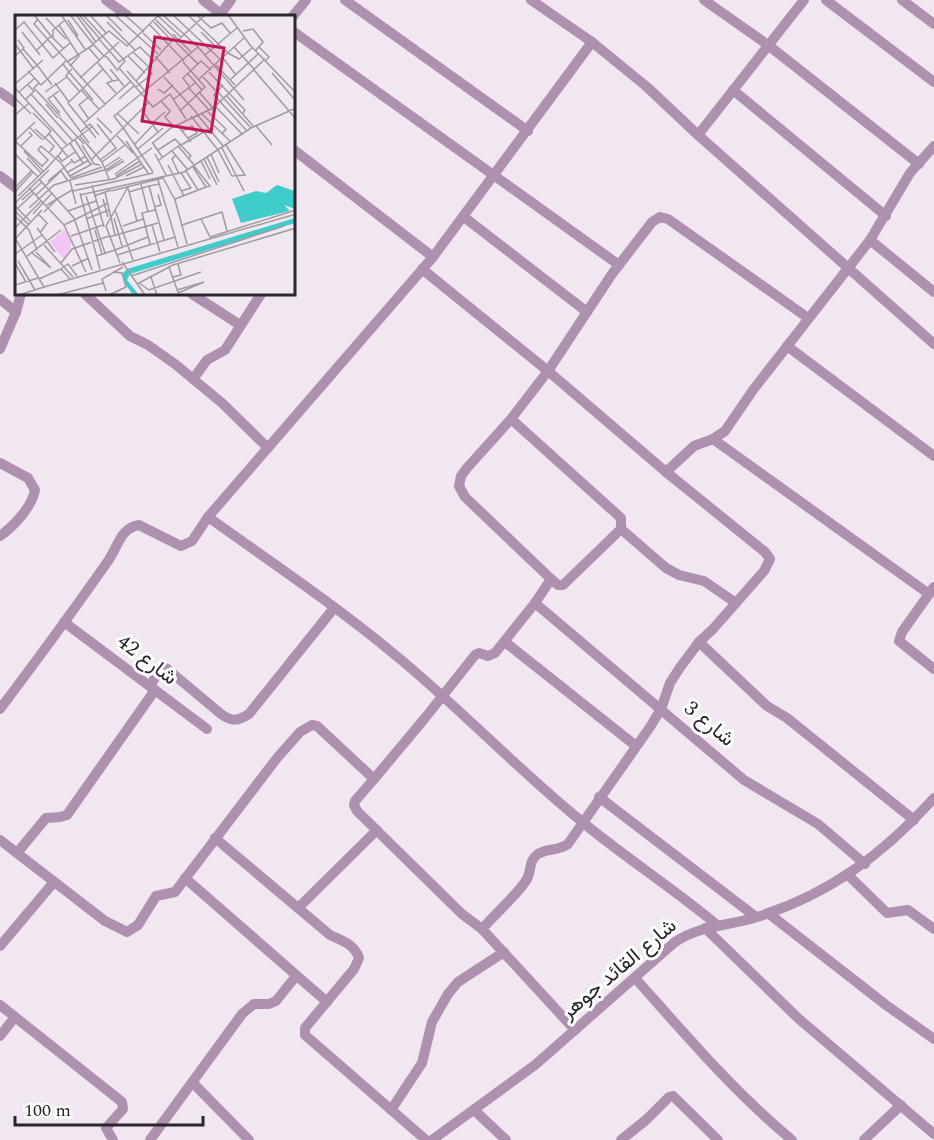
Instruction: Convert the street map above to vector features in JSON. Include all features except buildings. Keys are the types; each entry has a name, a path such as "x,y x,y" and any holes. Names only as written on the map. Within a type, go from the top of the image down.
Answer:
{"street":[{"path":"106,0 127,15"},
{"path":"203,0 220,15 231,0"},
{"path":"294,15 306,0"},
{"path":"345,0 528,131"},
{"path":"531,0 592,42 647,87 934,344"},
{"path":"704,0 768,45 919,164"},
{"path":"698,135 804,0"},
{"path":"826,0 934,82"},
{"path":"902,0 934,24"},
{"path":"296,33 619,265"},
{"path":"0,709 114,552 125,530 139,525 181,546 192,541 208,518 433,257 592,42"},
{"path":"733,90 886,216"},
{"path":"0,92 15,102"},
{"path":"666,472 694,446 713,439 725,431 753,390 870,240 898,193 934,146"},
{"path":"296,152 433,257"},
{"path":"0,176 15,187"},
{"path":"464,217 587,312"},
{"path":"511,419 621,518 621,529 565,584 558,585 551,579 465,497 459,486 467,468 511,419 548,371 619,265 652,222 663,217 808,318"},
{"path":"870,240 934,292"},
{"path":"422,269 769,555 770,562 699,642 670,683 661,709 568,844 561,849 546,850 536,855 526,879 482,928"},
{"path":"0,349 20,296"},
{"path":"87,296 130,336 175,363 268,448"},
{"path":"195,296 240,325"},
{"path":"193,379 207,360 225,350 260,296"},
{"path":"0,299 16,312"},
{"path":"787,346 934,456"},
{"path":"713,439 931,591 902,632 899,641 934,669"},
{"path":"0,463 28,478 34,490 30,501 14,524 0,536"},
{"path":"208,518 334,608 395,655 523,772 583,823 665,883 717,925"},
{"path":"621,529 666,568 679,575 704,582 736,603"},
{"path":"551,579 505,642 491,655 475,655 357,798 354,805 357,811 462,914 482,928 575,1030"},
{"name":"شارع 3","path":"535,603 744,780 774,800 818,824 865,864"},
{"path":"17,853 46,818 67,815 153,688 159,671 166,668 229,720 239,720 249,714 334,608"},
{"name":"شارع 42","path":"64,622 207,729"},
{"path":"505,642 636,746"},
{"path":"699,642 767,706 787,718 914,820"},
{"path":"0,840 105,921 127,932 138,925 156,896 172,893 185,878 277,758 300,732 312,725 317,726 374,779"},
{"path":"599,797 756,917"},
{"name":"شارع القائد جوهر","path":"432,1140 535,1065 675,942 705,928 768,913 804,899 848,875 865,864 914,820 934,798"},
{"path":"298,908 377,830"},
{"path":"215,838 330,935 353,947 359,955 354,969 305,1028 305,1035 426,1140"},
{"path":"848,875 887,913 908,910 934,929"},
{"path":"185,878 327,1002"},
{"path":"2,939 54,882"},
{"path":"768,913 886,1005 934,1039"},
{"path":"705,928 800,1019 934,1134"},
{"path":"390,1110 422,1063 432,1022 447,994 458,982 504,952"},
{"path":"150,1140 242,1014 254,1004 269,1004 276,1001 296,976"},
{"path":"635,978 727,1080 767,1120 792,1140"},
{"path":"0,1005 123,1104 123,1109 106,1126 106,1131 113,1140"},
{"path":"0,1036 15,1017"},
{"path":"193,1083 249,1140"},
{"path":"621,1140 646,1120 669,1096 673,1096 718,1140"},
{"path":"864,1140 901,1105"},
{"path":"474,1110 506,1140"}]}
